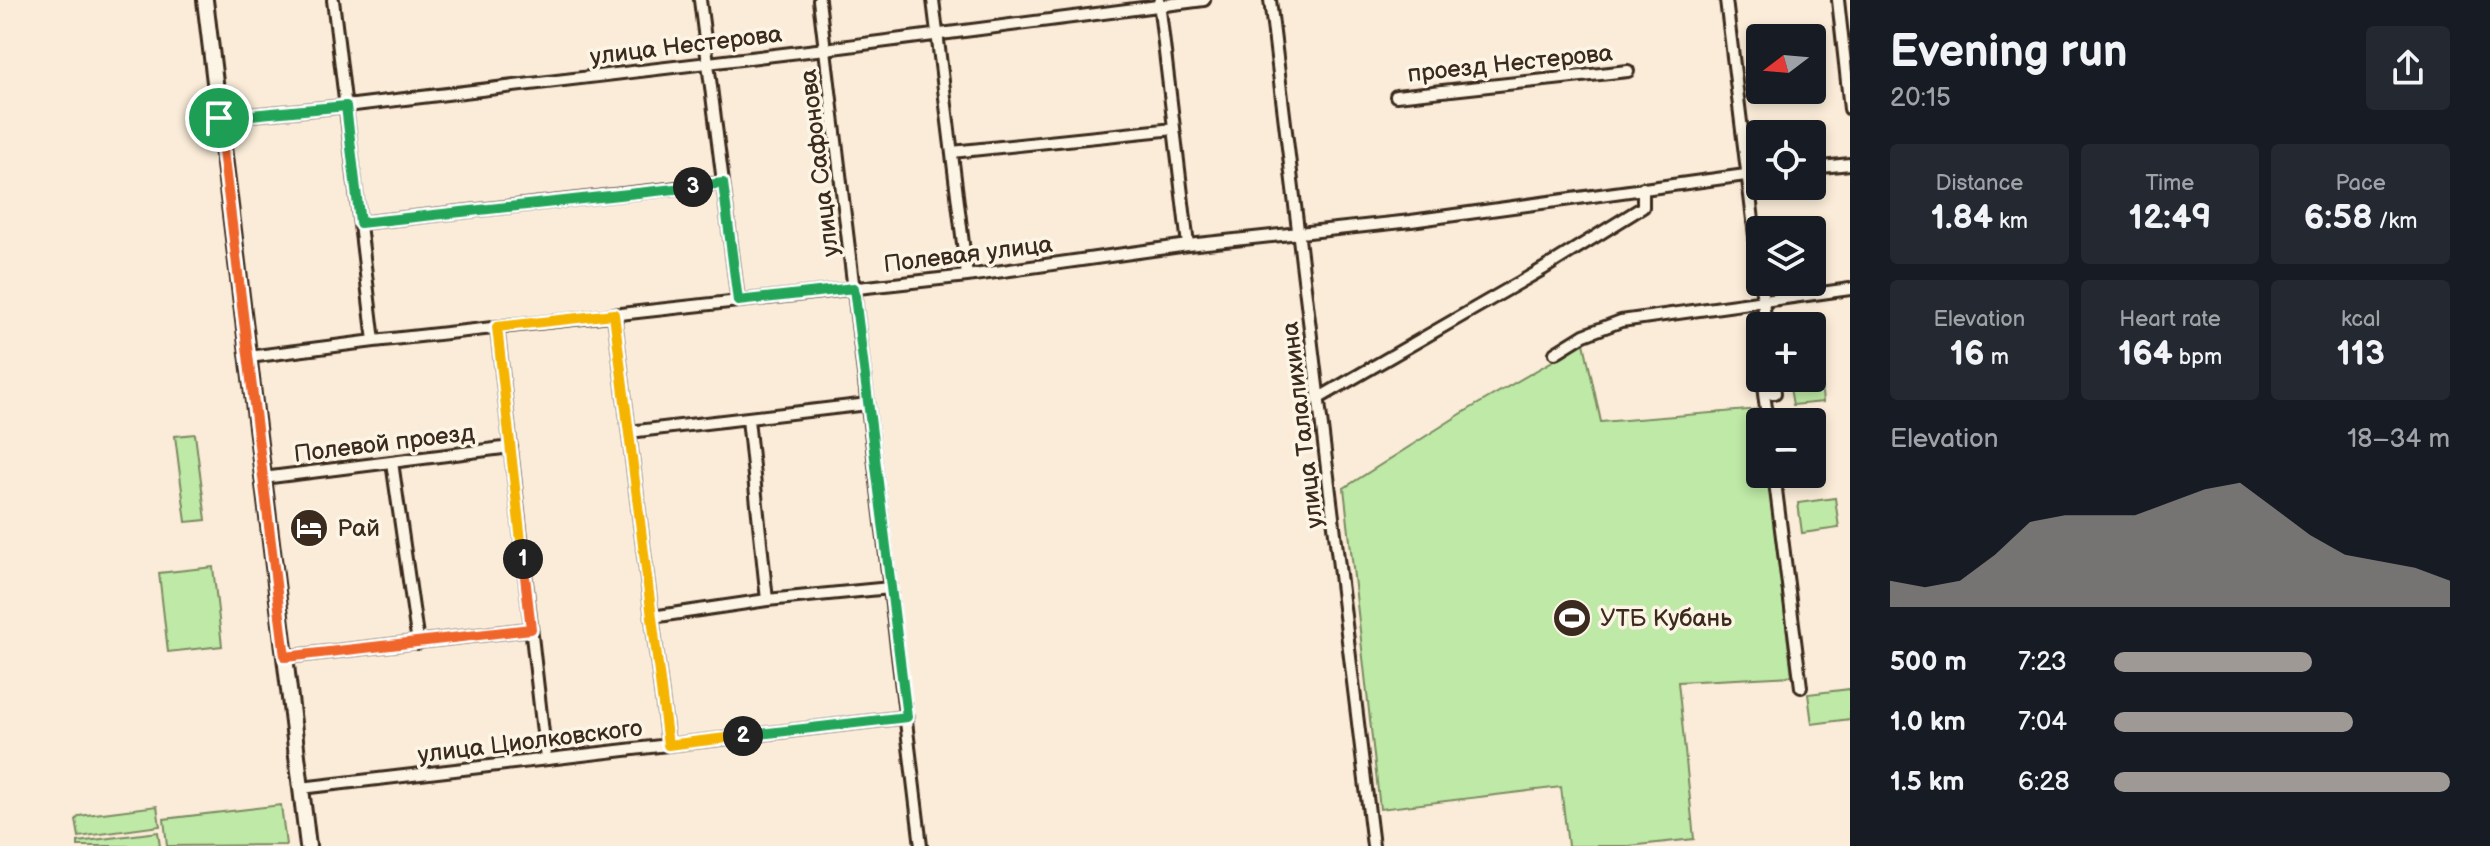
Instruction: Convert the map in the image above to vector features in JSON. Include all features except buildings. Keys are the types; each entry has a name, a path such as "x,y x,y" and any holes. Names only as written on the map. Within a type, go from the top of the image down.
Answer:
{"street":[{"path":"205,0 308,846"},
{"path":"333,0 374,341"},
{"path":"700,0 738,301"},
{"name":"улица Сафонова","path":"819,0 921,846"},
{"path":"933,0 967,276"},
{"name":"улица Нестерова","path":"219,118 346,106 825,49 1159,3 1204,0"},
{"name":"улица Талалихина","path":"1270,0 1373,846"},
{"path":"1726,0 1746,175"},
{"path":"1838,0 1846,46 1850,109"},
{"path":"1159,3 1188,245"},
{"name":"проезд Нестерова","path":"1396,96 1628,71"},
{"path":"952,152 1174,129"},
{"path":"1826,167 1850,164"},
{"name":"Полевая улица","path":"249,357 967,276 1746,175"},
{"path":"360,223 723,183"},
{"path":"1319,398 1543,269 1643,207 1643,188"},
{"path":"1749,200 1764,312"},
{"path":"1555,353 1584,335 1621,321 1850,289"},
{"path":"614,314 668,745"},
{"path":"497,327 546,759"},
{"path":"1766,408 1764,394 1775,392"},
{"path":"629,432 868,404"},
{"path":"748,419 767,600"},
{"name":"Полевой проезд","path":"263,478 511,447"},
{"path":"392,462 418,643"},
{"path":"1776,488 1801,687"},
{"path":"652,617 767,600 890,588"},
{"path":"285,657 531,629"},
{"name":"улица Циолковского","path":"301,788 907,717"}],"green space":[{"name":"УТБ Кубань","path":"1584,343 1601,422 1746,410 1746,488 1770,488 1792,676 1678,682 1694,839 1629,846 1568,846 1561,787 1380,809 1344,488 1464,412"},
{"path":"1791,392 1822,392 1823,402 1793,405"},
{"path":"195,434 206,520 186,522 175,436"},
{"path":"1835,498 1839,528 1802,533 1798,503"},
{"path":"213,567 222,646 168,652 159,573"},
{"path":"1850,689 1850,719 1812,724 1808,694"},
{"path":"281,805 286,845 167,846 164,819"},
{"path":"157,806 160,826 79,837 76,820 79,816"},
{"path":"158,832 160,846 78,846 78,842"}],"place":[{"name":"Рай","path":"309,528"},
{"name":"УТБ Кубань","path":"1572,618"}],"route":[{"path":"346,106 360,223 723,183 738,301 854,288 907,717 668,745 614,314 497,327 531,629 285,657 219,118 346,106"}]}
